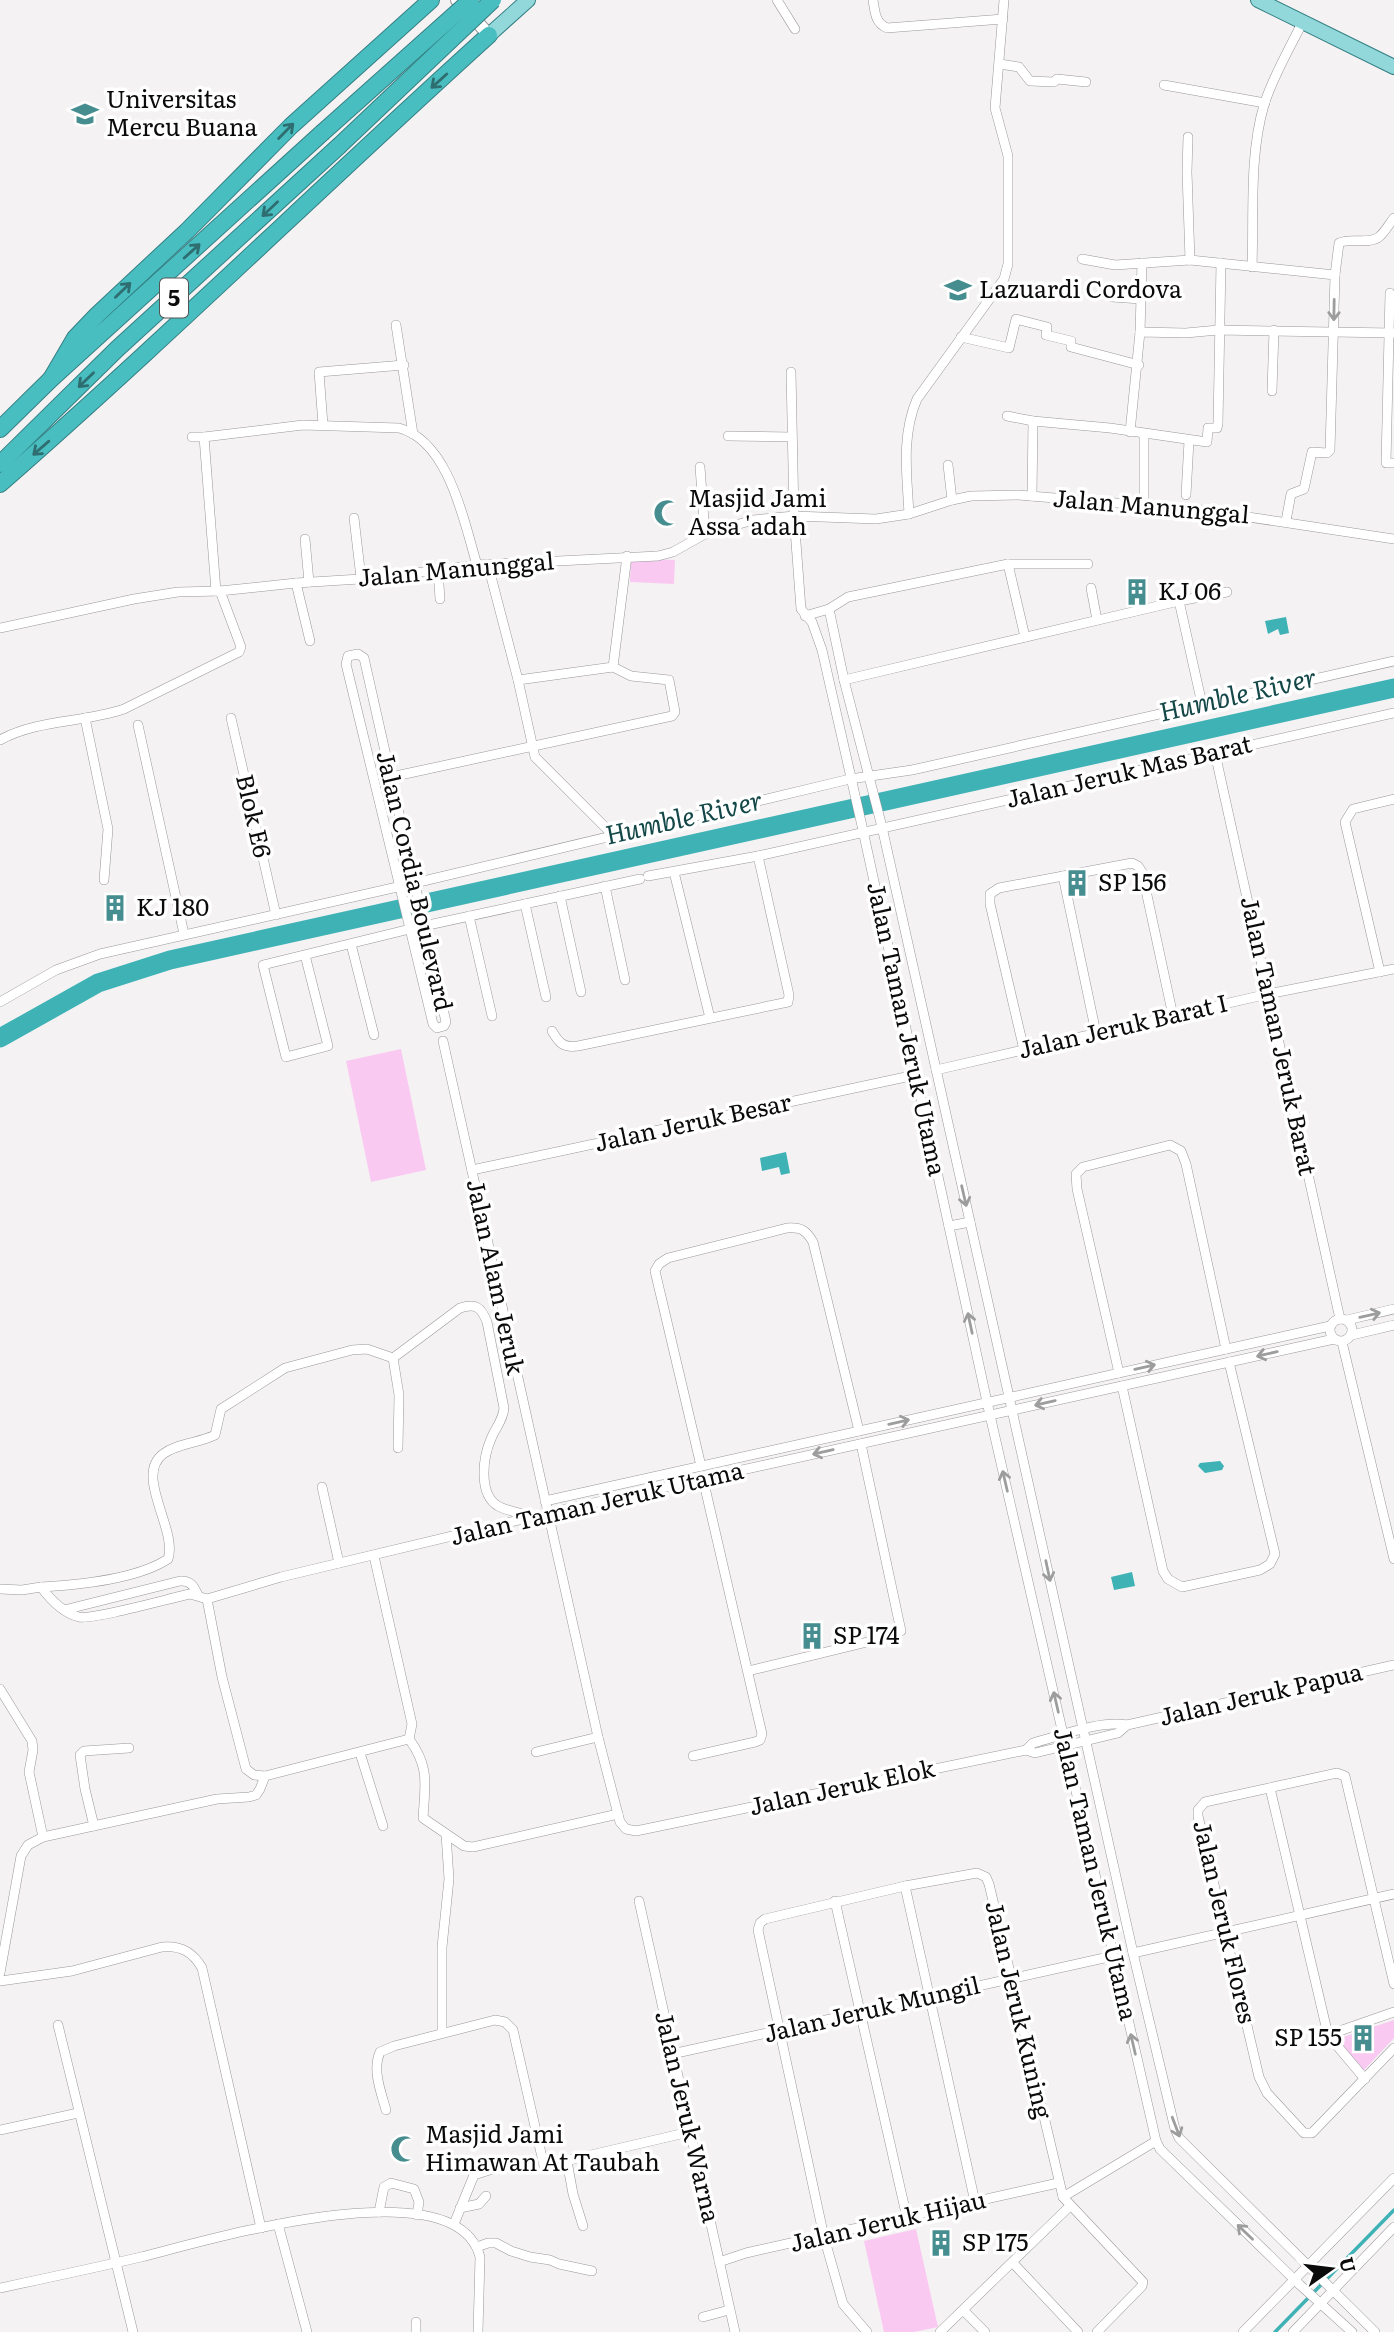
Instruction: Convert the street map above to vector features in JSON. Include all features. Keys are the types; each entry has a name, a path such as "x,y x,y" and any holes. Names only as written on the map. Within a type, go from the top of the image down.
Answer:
{"highway":[{"name":"5","path":"0,429 51,379 468,0"},
{"name":"5","path":"6,459 117,349 493,0"},
{"path":"51,379 75,338 96,315 187,231 291,126 424,4"},
{"path":"0,484 111,387 489,35"}],"main road":[{"path":"457,0 489,35 528,0"},
{"path":"468,0 487,22 503,23"},
{"path":"1258,0 1394,67"}],"street":[{"path":"777,0 795,29"},
{"path":"873,0 876,18 880,25 887,28 1003,19"},
{"path":"909,514 906,440 909,416 917,399 1004,279 1008,264 1008,156 995,108 1004,0"},
{"path":"1252,267 1256,156 1265,103 1303,21"},
{"path":"1000,64 1019,67 1030,81 1054,82 1058,79 1086,82"},
{"path":"1164,85 1265,103"},
{"path":"1188,137 1190,260"},
{"path":"1286,521 1291,494 1304,489 1312,452 1327,453 1330,450 1335,275 1339,243 1379,237 1394,218"},
{"path":"1082,259 1115,265 1190,260 1335,275"},
{"path":"1007,416 1207,442 1208,428 1217,428 1218,424 1221,263"},
{"path":"1130,432 1139,365 1142,264"},
{"path":"1390,293 1387,463 1394,463"},
{"path":"1112,297 1141,299"},
{"path":"961,337 1009,348 1016,319 1046,327 1046,335 1071,341 1071,347 1139,365"},
{"path":"396,325 413,434"},
{"path":"1272,391 1274,330"},
{"path":"1140,332 1391,332"},
{"path":"323,425 319,372 404,365"},
{"name":"Jalan Taman Jeruk Utama","path":"791,372 794,516 801,609 816,629 822,650 987,1402 1156,2141 1160,2149 1352,2332"},
{"path":"1032,496 1033,421"},
{"path":"192,437 204,438 285,426 323,425 399,428 413,434 436,455 445,471 477,565"},
{"path":"1144,434 1144,506"},
{"path":"728,436 791,438"},
{"path":"0,740 21,730 124,709 241,651 218,591 204,438"},
{"path":"1186,495 1189,441"},
{"path":"947,465 952,500"},
{"path":"700,467 705,534"},
{"name":"Jalan Manunggal","path":"0,628 149,596 361,579 477,565 658,556 673,552 705,534 753,520 794,516 876,519 909,514 952,500 992,495 1202,510 1394,539"},
{"path":"354,518 361,579"},
{"path":"305,539 309,582"},
{"path":"613,667 627,556"},
{"path":"805,616 829,609 848,597 1008,564 1088,564"},
{"path":"1008,564 1025,637"},
{"path":"488,565 532,746 540,764 613,835"},
{"path":"438,570 439,599"},
{"path":"296,583 310,641"},
{"path":"1091,588 1097,620"},
{"path":"844,680 1227,592"},
{"path":"1179,601 1202,704"},
{"name":"Jalan Taman Jeruk Utama","path":"829,609 844,680 881,823 1085,1741 1176,2134 1375,2332"},
{"name":"Jalan Cordia Boulevard","path":"358,654 364,658 391,777 446,1022 444,1026 437,1028 433,1024 346,664 348,656 358,654"},
{"path":"0,1002 29,984 78,961 184,934 401,890 415,883 850,779 912,770 1394,661"},
{"path":"391,777 672,716 675,712 669,680 631,676 613,667 518,680"},
{"name":"Jalan Jeruk Mas Barat","path":"305,955 328,1046 286,1057 263,965 305,955 352,944 410,926 758,856 881,823 1394,713"},
{"path":"85,718 108,829 104,880"},
{"name":"Blok E6","path":"231,718 276,915"},
{"path":"138,725 184,934"},
{"name":"Jalan Taman Jeruk Barat","path":"1215,752 1343,1319"},
{"path":"1380,972 1345,822 1353,809 1394,799"},
{"path":"552,1031 558,1042 568,1047 788,1002 789,995 758,856"},
{"path":"1024,1050 990,904 990,894 999,888 1132,863 1138,866 1172,1016"},
{"path":"674,872 710,1018"},
{"path":"1063,876 1096,1033"},
{"path":"605,886 625,979"},
{"path":"560,896 582,992"},
{"path":"525,904 546,998"},
{"path":"469,916 492,1016"},
{"path":"352,944 374,1035"},
{"name":"Jalan Jeruk Barat I","path":"936,1070 1268,994 1394,969"},
{"name":"Jalan Alam Jeruk","path":"443,1041 548,1513"},
{"name":"Jalan Jeruk Besar","path":"471,1170 915,1075"},
{"path":"1119,1373 1077,1189 1076,1174 1083,1167 1170,1144 1181,1151 1186,1164 1226,1349"},
{"path":"949,1226 970,1222"},
{"path":"701,1466 655,1272 659,1264 668,1258 787,1228 798,1227 807,1231 813,1242 859,1431"},
{"path":"393,1358 460,1308 470,1305 478,1306 482,1310 505,1408 502,1420 489,1442 485,1483 488,1496 495,1504 532,1517"},
{"path":"1394,1309 1343,1319 1330,1325 1331,1335 1338,1340 1394,1559"},
{"path":"1343,1319 1352,1326 1352,1335"},
{"name":"Jalan Taman Jeruk Utama","path":"545,1501 1330,1325"},
{"path":"1338,1340 1394,1325"},
{"name":"Jalan Taman Jeruk Utama","path":"64,1610 86,1618 190,1594 202,1597 548,1513 1338,1340"},
{"path":"0,1589 22,1590 99,1581 168,1559 171,1543 152,1474 157,1460 165,1453 215,1435 221,1409 285,1368 352,1350 367,1349 393,1358"},
{"path":"393,1358 399,1395 398,1448"},
{"path":"1122,1386 1163,1571 1168,1579 1182,1587 1260,1570 1270,1564 1275,1554 1229,1362"},
{"path":"748,1671 892,1636 901,1631 862,1444"},
{"path":"693,1756 760,1740 762,1734 703,1479"},
{"path":"322,1487 339,1563"},
{"path":"374,1556 412,1724 409,1739 426,1771 424,1818 464,1846 473,1847 618,1814 548,1513"},
{"path":"41,1587 50,1599 64,1610 180,1581 186,1581 193,1586 202,1597 246,1769 254,1775 265,1776 409,1739"},
{"name":"Jalan Jeruk Papua","path":"1064,1735 1115,1723 1127,1725 1394,1665"},
{"path":"0,1689 32,1741 29,1772 43,1837"},
{"name":"Jalan Jeruk Papua","path":"1066,1745 1118,1733 1127,1725"},
{"name":"Jalan Jeruk Elok","path":"1026,1750 1033,1743 1064,1735"},
{"path":"536,1752 598,1737"},
{"name":"Jalan Jeruk Elok","path":"618,1814 621,1822 630,1831 659,1827 1026,1750 1035,1752 1066,1745"},
{"path":"94,1826 80,1755 84,1751 129,1748"},
{"path":"360,1753 383,1826"},
{"name":"Jalan Jeruk Flores","path":"1394,1984 1345,1776 1337,1773 1205,1802 1198,1810 1259,2077 1267,2093 1304,2133 1312,2133 1394,2048"},
{"path":"0,1973 21,1856 28,1845 43,1837 217,1799 256,1795 265,1776"},
{"path":"1270,1788 1328,2035 1365,2079"},
{"path":"442,2033 442,1947 449,1880 446,1834"},
{"name":"Jalan Jeruk Kuning","path":"867,2332 843,2304 824,2237 758,1930 765,1919 905,1886 977,1873 986,1877 1063,2197 1143,2282 1097,2332"},
{"path":"905,1886 975,2202"},
{"path":"1133,1953 1394,1894"},
{"name":"Jalan Jeruk Warna","path":"639,1901 735,2332"},
{"path":"835,1902 907,2218"},
{"path":"0,1981 72,1971 162,1947 177,1947 191,1952 202,1968 261,2228"},
{"name":"Jalan Jeruk Mungil","path":"672,2054 1113,1956"},
{"path":"1328,2035 1394,2012"},
{"path":"386,2110 377,2074 376,2060 380,2052 495,2020 505,2022 513,2030 544,2166 689,2132"},
{"path":"58,2025 133,2332"},
{"path":"0,2130 78,2113"},
{"path":"1063,2197 1156,2141"},
{"path":"567,2161 583,2227"},
{"path":"454,2224 474,2175 499,2167"},
{"path":"1243,2332 1312,2268 1394,2178"},
{"path":"379,2212 384,2187 391,2183 414,2189 419,2202 417,2215"},
{"name":"Jalan Jeruk Hijau","path":"719,2262 746,2253 1058,2183"},
{"path":"460,2208 479,2204 486,2196"},
{"path":"940,2332 1070,2206"},
{"path":"0,2288 336,2213 417,2215 454,2224 469,2236 477,2247 480,2257 478,2332"},
{"path":"278,2224 307,2332"},
{"path":"1293,2332 1330,2286 1394,2227"},
{"path":"477,2247 496,2243 530,2257 592,2271"},
{"path":"1280,2265 1289,2263 1294,2250"},
{"path":"1013,2263 1078,2332"},
{"path":"703,2317 729,2309"},
{"path":"962,2310 985,2332"}],"shaded area":[{"path":"631,558 675,560 674,584 630,582"},
{"path":"401,1049 426,1170 371,1182 346,1061"},
{"path":"1394,2020 1394,2038 1363,2071 1334,2040"},
{"path":"916,2229 938,2327 914,2332 884,2332 864,2241"}],"water":[{"path":"1286,617 1289,633 1280,635 1278,629 1268,634 1265,621"},
{"path":"786,1152 790,1173 781,1175 779,1167 762,1171 760,1158"},
{"path":"1220,1461 1224,1466 1222,1470 1205,1473 1198,1466 1200,1463"},
{"path":"1132,1572 1135,1586 1114,1590 1111,1577"}],"waterway":[{"name":"Humble River","path":"0,1038 98,983 170,960 1394,688"},
{"path":"1275,2332 1394,2210"}],"place":[{"name":"Universitas Mercu Buana","path":"85,114"},
{"name":"Lazuardi Cordova","path":"958,290"},
{"name":"Masjid Jami Assa 'adah","path":"667,513"},
{"name":"KJ 06","path":"1137,592"},
{"name":"SP 156","path":"1077,883"},
{"name":"KJ 180","path":"115,908"},
{"name":"SP 174","path":"812,1636"},
{"name":"SP 155","path":"1363,2038"},
{"name":"Masjid Jami Himawan At Taubah","path":"404,2149"},
{"name":"SP 175","path":"941,2243"}]}
